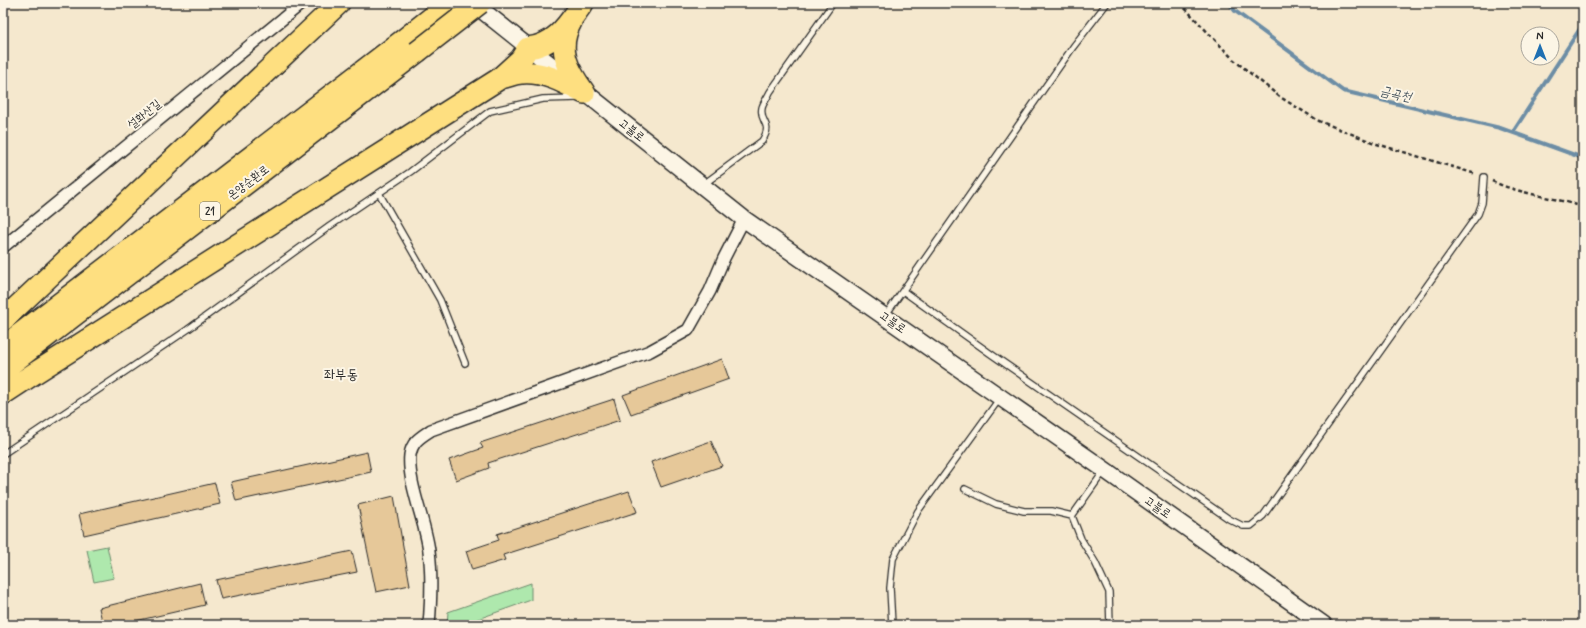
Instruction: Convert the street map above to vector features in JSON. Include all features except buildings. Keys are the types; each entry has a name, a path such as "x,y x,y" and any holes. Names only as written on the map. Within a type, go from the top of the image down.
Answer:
{"highway":[{"path":"3,320 339,3"},
{"name":"21","path":"410,47 450,3"},
{"name":"21","path":"410,47 480,3"},
{"path":"3,394 500,78 521,59 528,48 540,47 552,40 561,32 579,9"},
{"path":"579,9 567,28 564,44 566,60 571,74 587,95"},
{"name":"온양순환로","path":"3,347 410,47"},
{"name":"온양순환로","path":"3,370 410,47"},
{"path":"500,78 521,73 542,74 560,80 587,95"}],"main road":[{"name":"고불로","path":"473,3 744,219 1001,397 1324,625"}],"street":[{"name":"설화산길","path":"3,246 302,3"},
{"path":"429,625 431,597 429,551 411,474 410,455 414,443 431,430 650,351 688,330 710,291 724,258 744,219"}],"lane":[{"path":"702,185 762,141 767,133 767,127 762,115 762,107 770,92 834,3"},
{"path":"885,316 1073,47 1106,3"},
{"path":"3,454 187,330 330,226 410,172 490,111 543,99 587,95"},
{"path":"903,291 1229,519 1243,526 1251,526 1263,516 1478,214 1482,203 1484,177"},
{"path":"379,193 440,300 466,363"},
{"path":"892,625 890,588 894,559 918,511 1001,397"},
{"path":"1072,516 1105,470"},
{"path":"965,489 996,504 1024,511 1051,511 1072,516"},
{"path":"1072,516 1081,539 1095,562 1109,592 1110,625"}],"path":[{"path":"1180,3 1234,60 1280,97 1319,120 1377,144 1484,177 1502,186 1563,200 1583,207"}],"green space":[{"path":"107,546 114,578 94,582 87,550"},
{"path":"531,583 531,600 461,625 447,625 448,612"}],"waterway":[{"name":"금곡천","path":"1229,3 1235,11 1343,91 1500,128 1583,158"},
{"path":"1513,132 1583,24"}],"district":[{"name":"좌부동","path":"341,374"}]}
